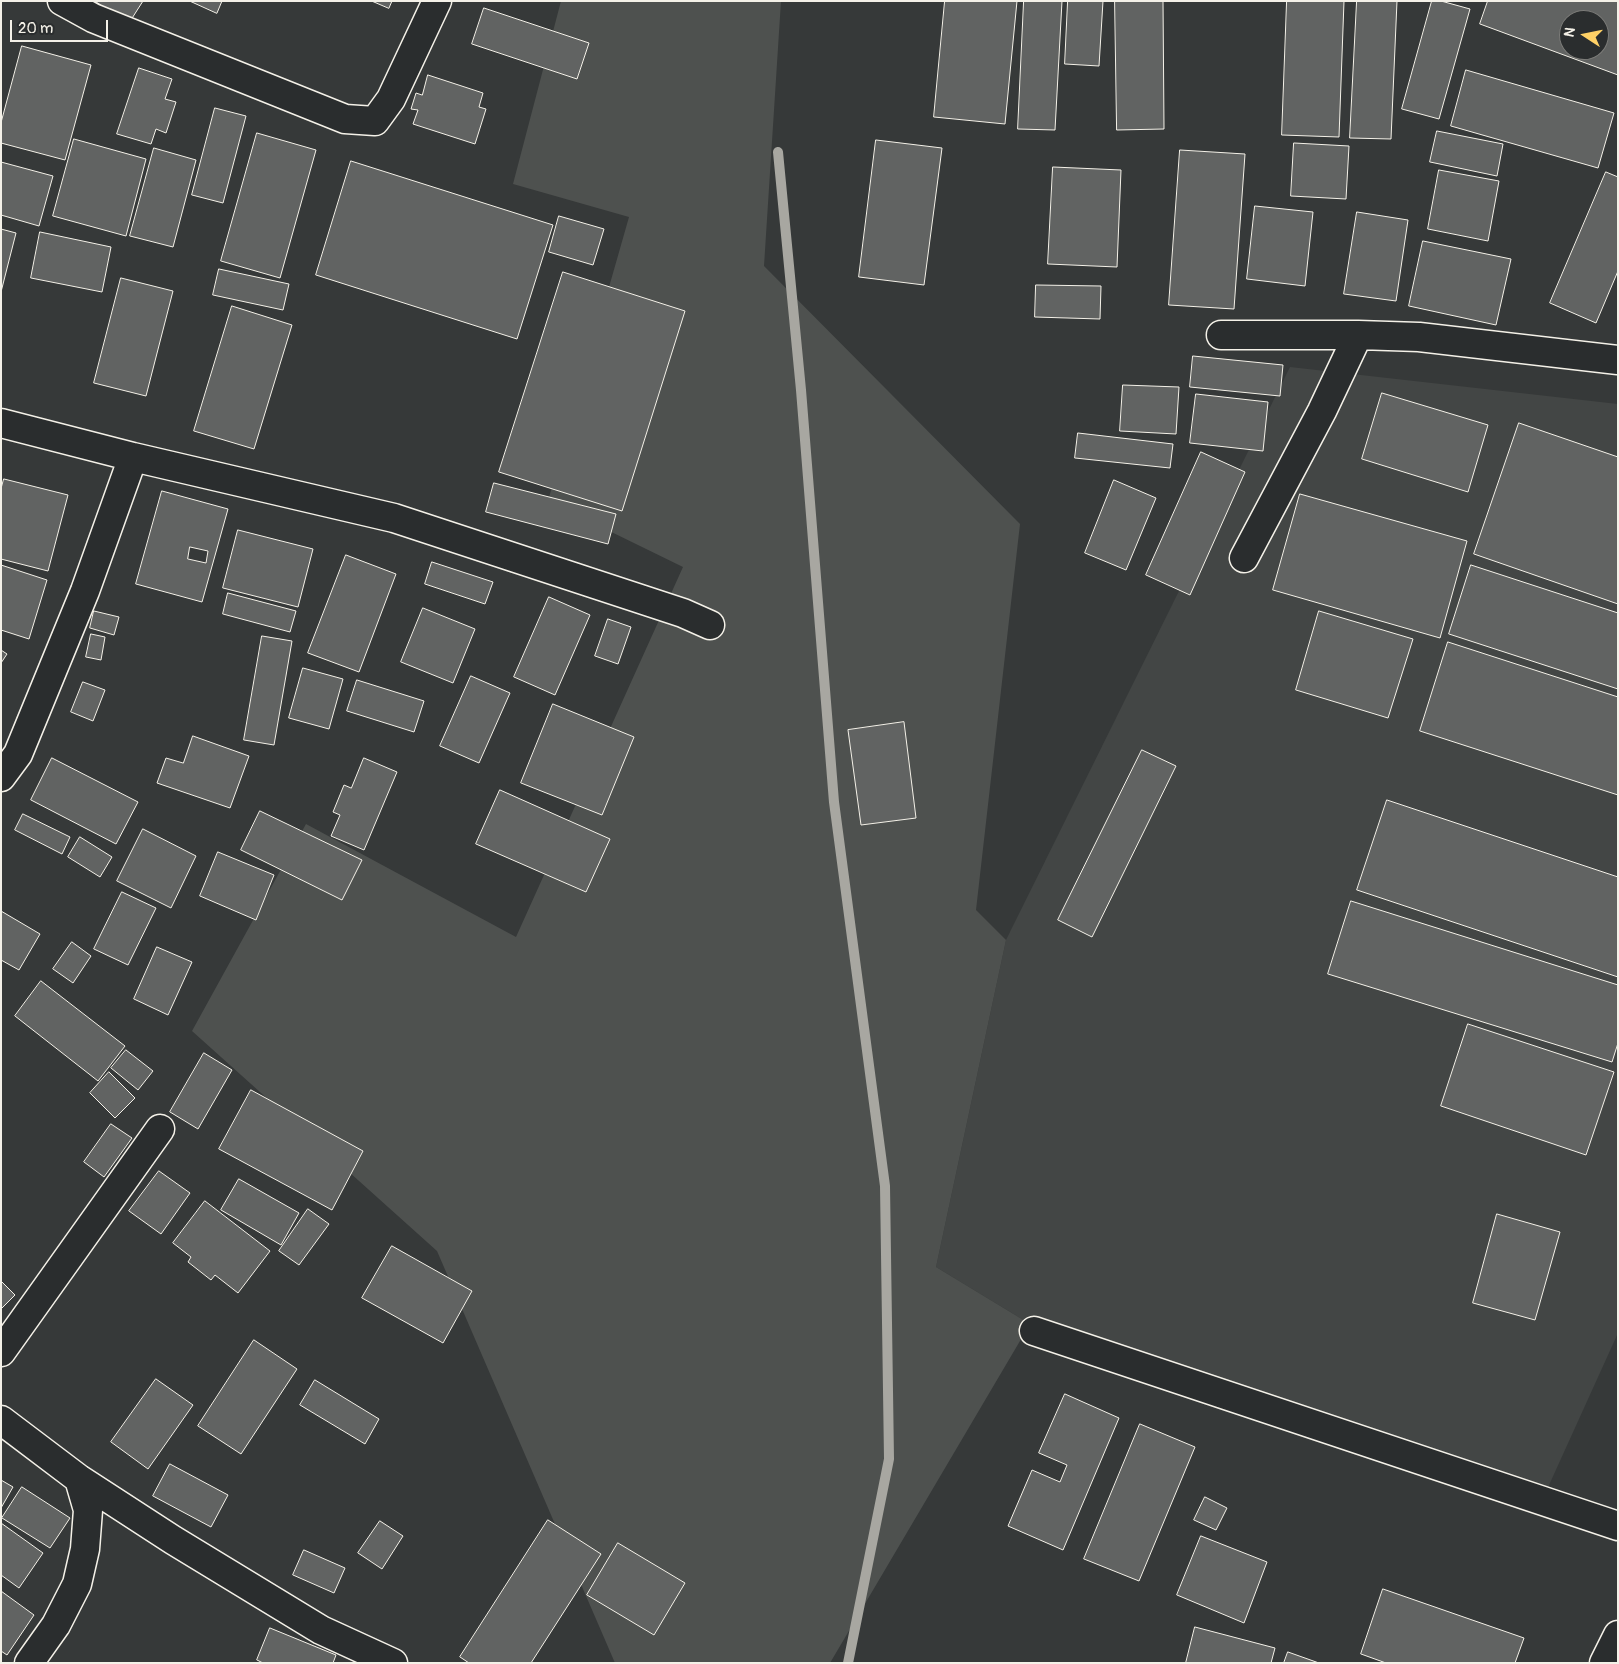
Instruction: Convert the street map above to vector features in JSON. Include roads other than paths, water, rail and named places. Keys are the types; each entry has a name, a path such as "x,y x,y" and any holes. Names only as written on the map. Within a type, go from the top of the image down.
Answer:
{"street":[{"path":"62,1 93,18 345,119 375,121 391,98 437,1"},
{"path":"1221,336 1358,334 1419,338 1618,360"},
{"path":"1244,558 1322,411 1358,334"},
{"path":"1,422 133,457 394,518 684,613 710,625"},
{"path":"1,777 18,754 78,610 133,457"},
{"path":"1,1352 160,1129"},
{"path":"1034,1331 1618,1526"},
{"path":"1,1420 79,1479 173,1540 321,1630 393,1663"},
{"path":"29,1663 56,1625 77,1584 84,1549 88,1510 79,1479"},
{"path":"1604,1663 1618,1635"}],"waterway":[{"path":"778,152 801,390 834,802 885,1186 889,1459 848,1663"}]}
